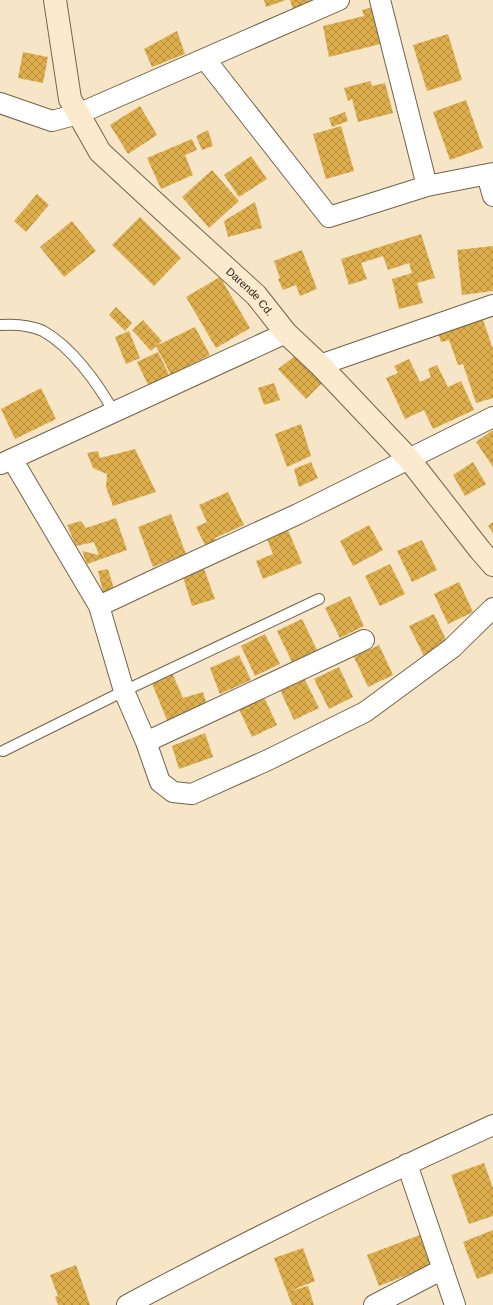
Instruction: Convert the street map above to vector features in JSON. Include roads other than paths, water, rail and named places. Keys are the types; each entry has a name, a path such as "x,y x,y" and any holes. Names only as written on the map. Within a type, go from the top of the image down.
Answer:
{"street":[{"name":"Darende Cd.","path":"55,0 70,98 100,152 256,295 286,333 320,365 409,459 493,565"},
{"path":"0,103 52,122 78,114 339,0"},
{"path":"380,0 427,186"},
{"path":"205,58 329,217 427,186 490,174 493,196"},
{"path":"320,365 493,305"},
{"path":"286,333 6,462 99,606 124,691 146,742 160,782 173,792 192,794 268,760 365,712 452,648 493,608"},
{"path":"99,606 298,514 493,418"},
{"path":"146,742 364,640"},
{"path":"127,1305 211,1260 407,1164 493,1125"},
{"path":"407,1164 455,1305"},
{"path":"374,1305 443,1269"}],"lane":[{"path":"0,325 11,324 27,326 42,331 53,339 92,377 114,412"},
{"path":"3,751 124,691 319,599"}]}
